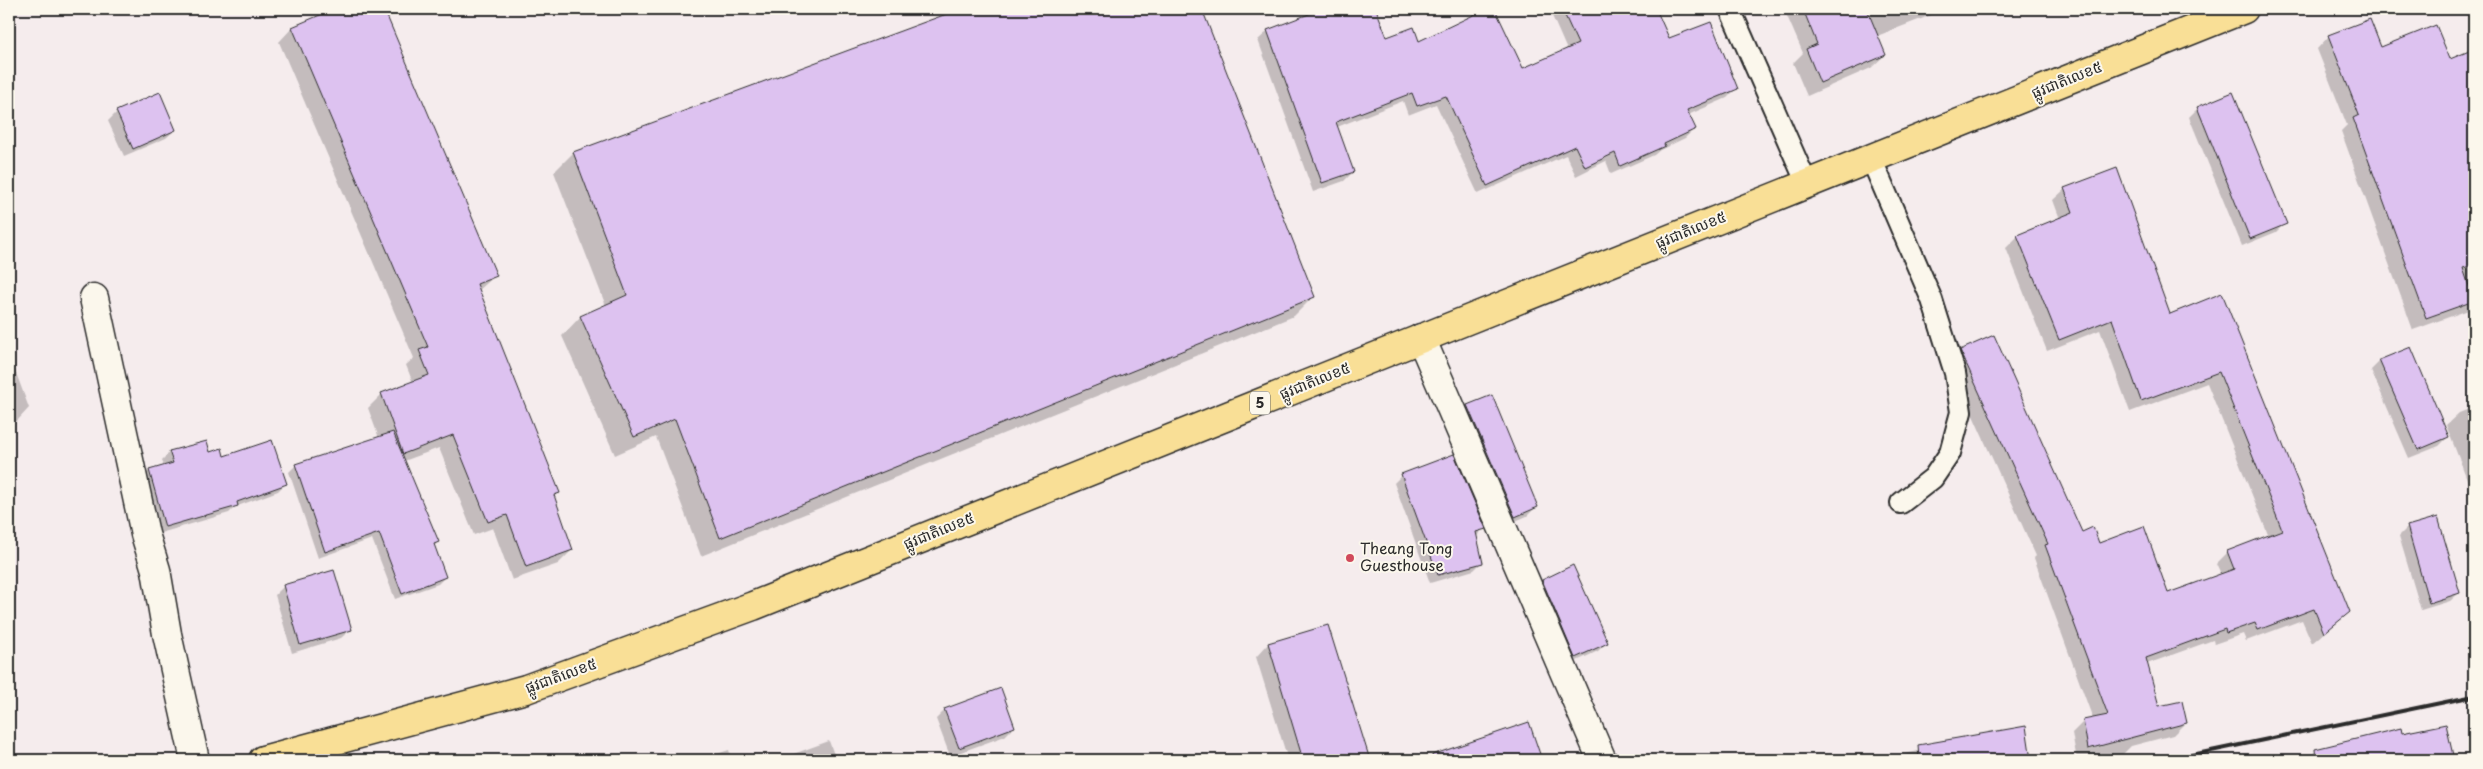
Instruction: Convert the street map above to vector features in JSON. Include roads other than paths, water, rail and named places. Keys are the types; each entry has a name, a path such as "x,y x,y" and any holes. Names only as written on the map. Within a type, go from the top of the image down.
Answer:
{"highway":[{"name":"ផ្លូវជាតិលេខ៥","path":"275,759 526,689 744,609 2244,9"}],"street":[{"path":"94,298 145,534 156,570 167,634 195,760"},
{"path":"1421,338 1602,760"}],"lane":[{"path":"1730,9 1807,184"},
{"path":"1871,158 1932,300 1955,373 1961,412 1950,453 1933,478 1902,503"}],"railway":[{"path":"2168,760 2474,696"}],"place":[{"name":"Theang Tong Guesthouse","path":"1350,558"}]}
